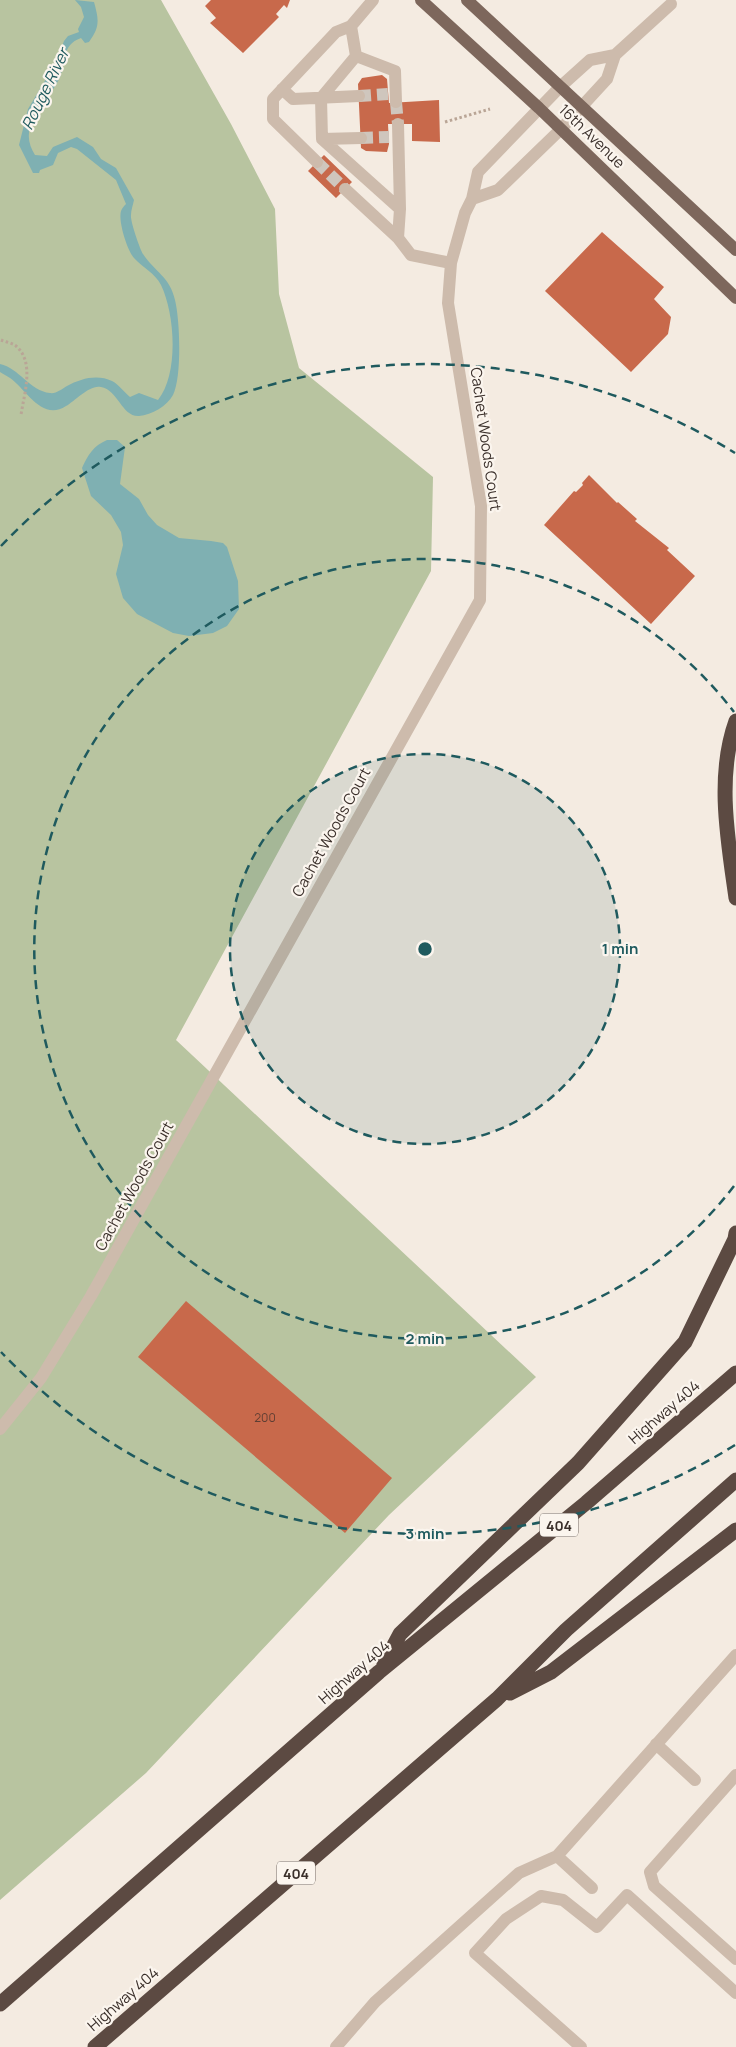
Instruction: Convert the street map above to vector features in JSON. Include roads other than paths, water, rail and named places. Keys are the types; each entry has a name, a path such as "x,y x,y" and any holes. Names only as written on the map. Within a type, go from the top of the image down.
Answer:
{"highway":[{"path":"736,721 729,741 726,793 728,841 736,898"},
{"path":"379,1672 400,1634 578,1463 685,1342 735,1239 736,1233"},
{"name":"Highway 404","path":"0,2004 379,1672 586,1503 736,1373"},
{"name":"Highway 404","path":"95,2047 497,1699 566,1630 736,1480"},
{"path":"497,1699 551,1672 736,1530"}],"main road":[{"name":"16th Avenue","path":"421,0 539,108 736,298"},
{"name":"16th Avenue","path":"467,0 736,250"}],"street":[{"path":"317,162 273,120 273,99 336,32 351,26 373,0"},
{"path":"472,199 498,190 561,129 607,79 615,55 671,4"},
{"path":"351,26 356,56 321,98 322,139 400,208"},
{"name":"Cachet Woods Court","path":"0,1429 41,1378 91,1296 480,600 482,506 448,304 450,263 465,213 472,199 478,172 560,87 590,60 615,55"},
{"path":"356,56 396,71 393,96"},
{"path":"282,90 293,98 359,96"},
{"path":"395,132 400,208 398,238"},
{"path":"322,139 361,138"},
{"path":"345,189 398,238 410,254 450,263"},
{"path":"336,2047 375,2002 519,1874 557,1856 736,1655"},
{"path":"656,1744 695,1780"},
{"path":"736,1775 650,1872 654,1886 736,1959"},
{"path":"557,1856 592,1888"},
{"path":"581,2047 475,1953 506,1919 541,1896 563,1900 597,1927 627,1895 736,1993"}],"water":[{"name":"Rouge River","path":"75,0 94,2 98,19 97,27 89,42 85,43 81,38 67,49 60,77 32,122 29,132 30,142 35,155 47,156 53,147 77,137 93,147 101,159 116,168 134,200 131,218 143,254 166,280 173,292 177,309 179,334 179,362 176,387 167,403 154,412 139,416 128,412 112,393 101,387 87,390 66,406 57,410 49,410 35,402 16,383 0,372 0,364 7,366 36,388 50,393 57,392 72,383 95,377 114,382 130,397 139,393 158,400 165,389 169,375 173,344 172,327 166,297 158,281 134,258 129,249 120,216 121,210 126,204 116,180 77,149 71,147 58,153 53,165 40,170 39,173 33,173 19,145 28,109 55,64 64,41 68,36 79,32 78,29 84,17 81,7"},
{"path":"107,440 117,440 125,447 120,484 139,499 148,515 157,525 179,538 223,543 227,547 238,581 239,609 227,626 213,633 189,636 173,633 137,614 123,598 116,574 123,545 121,532 111,515 91,496 82,468 92,451"}],"tunnel":[{"path":"359,96 388,94"},
{"path":"396,102 398,124"},
{"path":"361,138 389,137"},
{"path":"317,162 345,189"}]}
